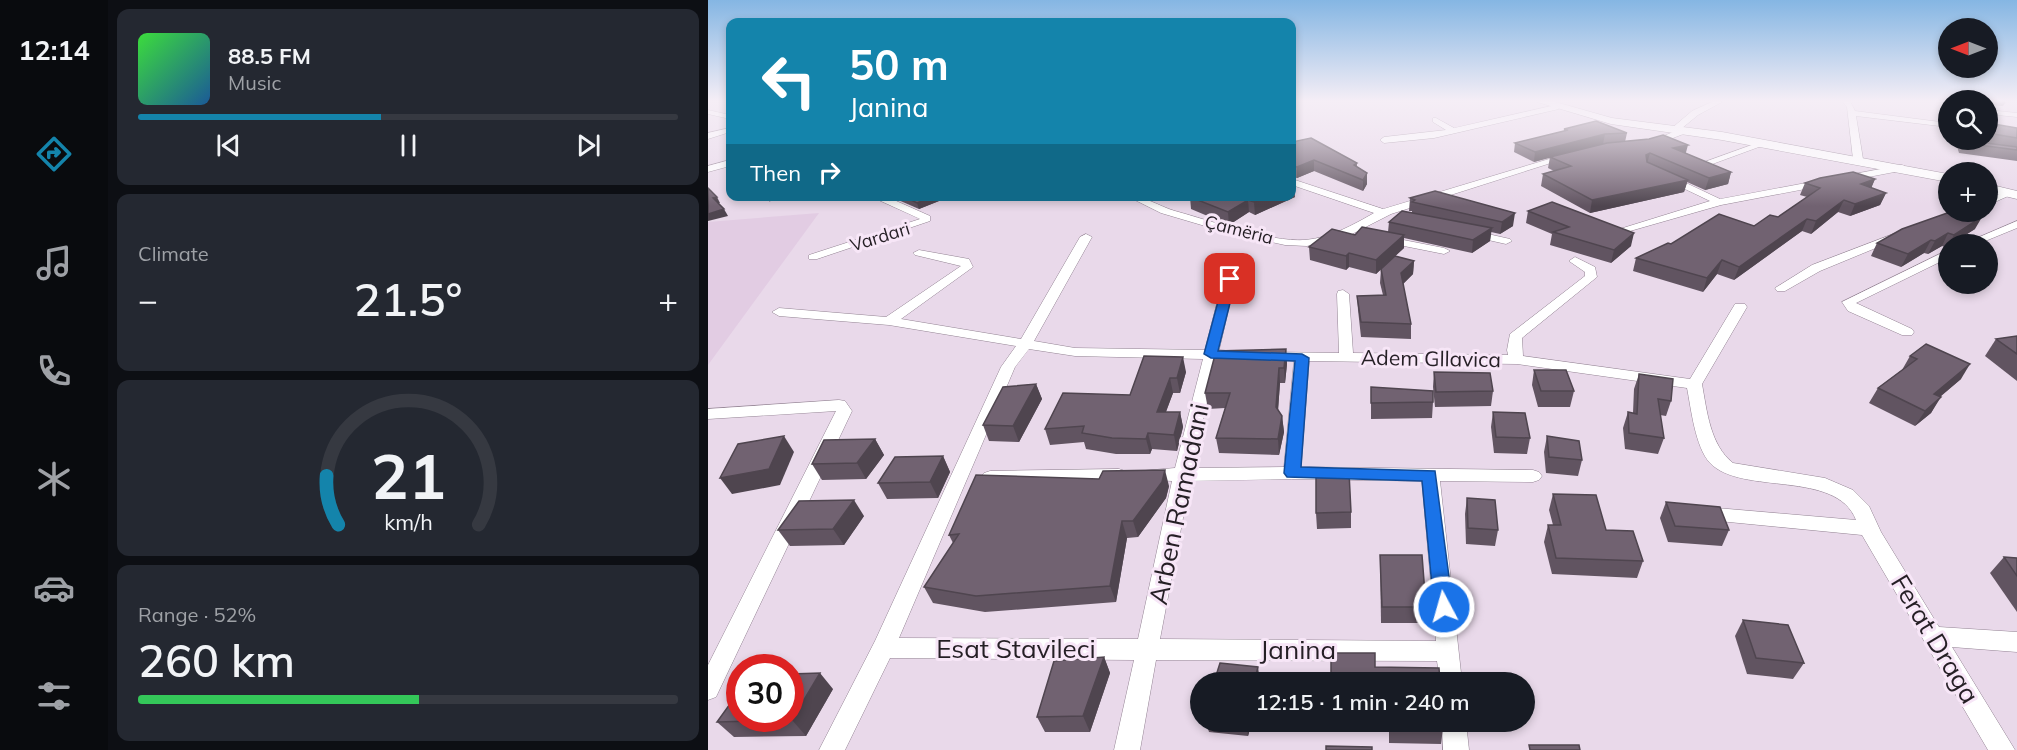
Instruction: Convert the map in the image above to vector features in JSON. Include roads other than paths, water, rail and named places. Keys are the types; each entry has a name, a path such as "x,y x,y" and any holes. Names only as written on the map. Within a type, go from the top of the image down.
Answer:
{"street":[{"path":"1384,140 1424,136"},
{"path":"1634,146 1646,145 1666,136"},
{"path":"1715,136 1858,159 1938,176"},
{"path":"1855,136 1858,159"},
{"path":"1704,164 1763,144"},
{"name":"Çamëria","path":"1143,201 1165,211 1216,226 1285,242 1307,243 1348,232 1382,213 1581,154"},
{"path":"1616,232 1719,202 1902,168"},
{"path":"1657,173 1719,202"},
{"path":"1296,183 1382,213 1405,218"},
{"path":"1998,190 2014,194"},
{"path":"1998,199 2014,194"},
{"name":"Vardari","path":"813,257 925,221 926,218 887,201"},
{"path":"1993,234 2017,224"},
{"path":"1782,288 1816,268 1910,230"},
{"path":"1461,231 1506,241"},
{"name":"Çamëria","path":"1348,232 1444,251"},
{"path":"832,750 883,648 1008,367 1025,344 1086,237"},
{"path":"889,321 967,267 965,262 919,253"},
{"path":"1907,332 1853,308 1848,302 1938,259"},
{"name":"Arben Ramadani","path":"1127,750 1182,475 1227,298 1233,260"},
{"name":"Adem Gllavica","path":"1517,360 1514,350 1515,337 1590,277 1591,270 1575,261"},
{"name":"Adem Gllavica","path":"1343,294 1346,357"},
{"path":"1694,384 1740,307"},
{"path":"778,312 889,321 1075,352 1211,354"},
{"name":"Adem Gllavica","path":"1211,354 1302,358 1517,360 1694,384"},
{"path":"1292,473 1302,358"},
{"name":"Ferat Draga","path":"1694,384 1703,429 1714,458 1728,468 1825,485 1847,495 1862,511 1869,528 2002,750"},
{"path":"708,414 838,405 844,411 708,689"},
{"path":"960,478 1292,473 1533,477"},
{"path":"1430,475 1450,672"},
{"path":"1686,512 1869,528"},
{"path":"1933,636 2017,642"},
{"name":"Esat Stavileci","path":"883,648 1148,649"},
{"name":"Janina","path":"1148,649 1448,651"},
{"path":"1455,732 1456,750"}]}
